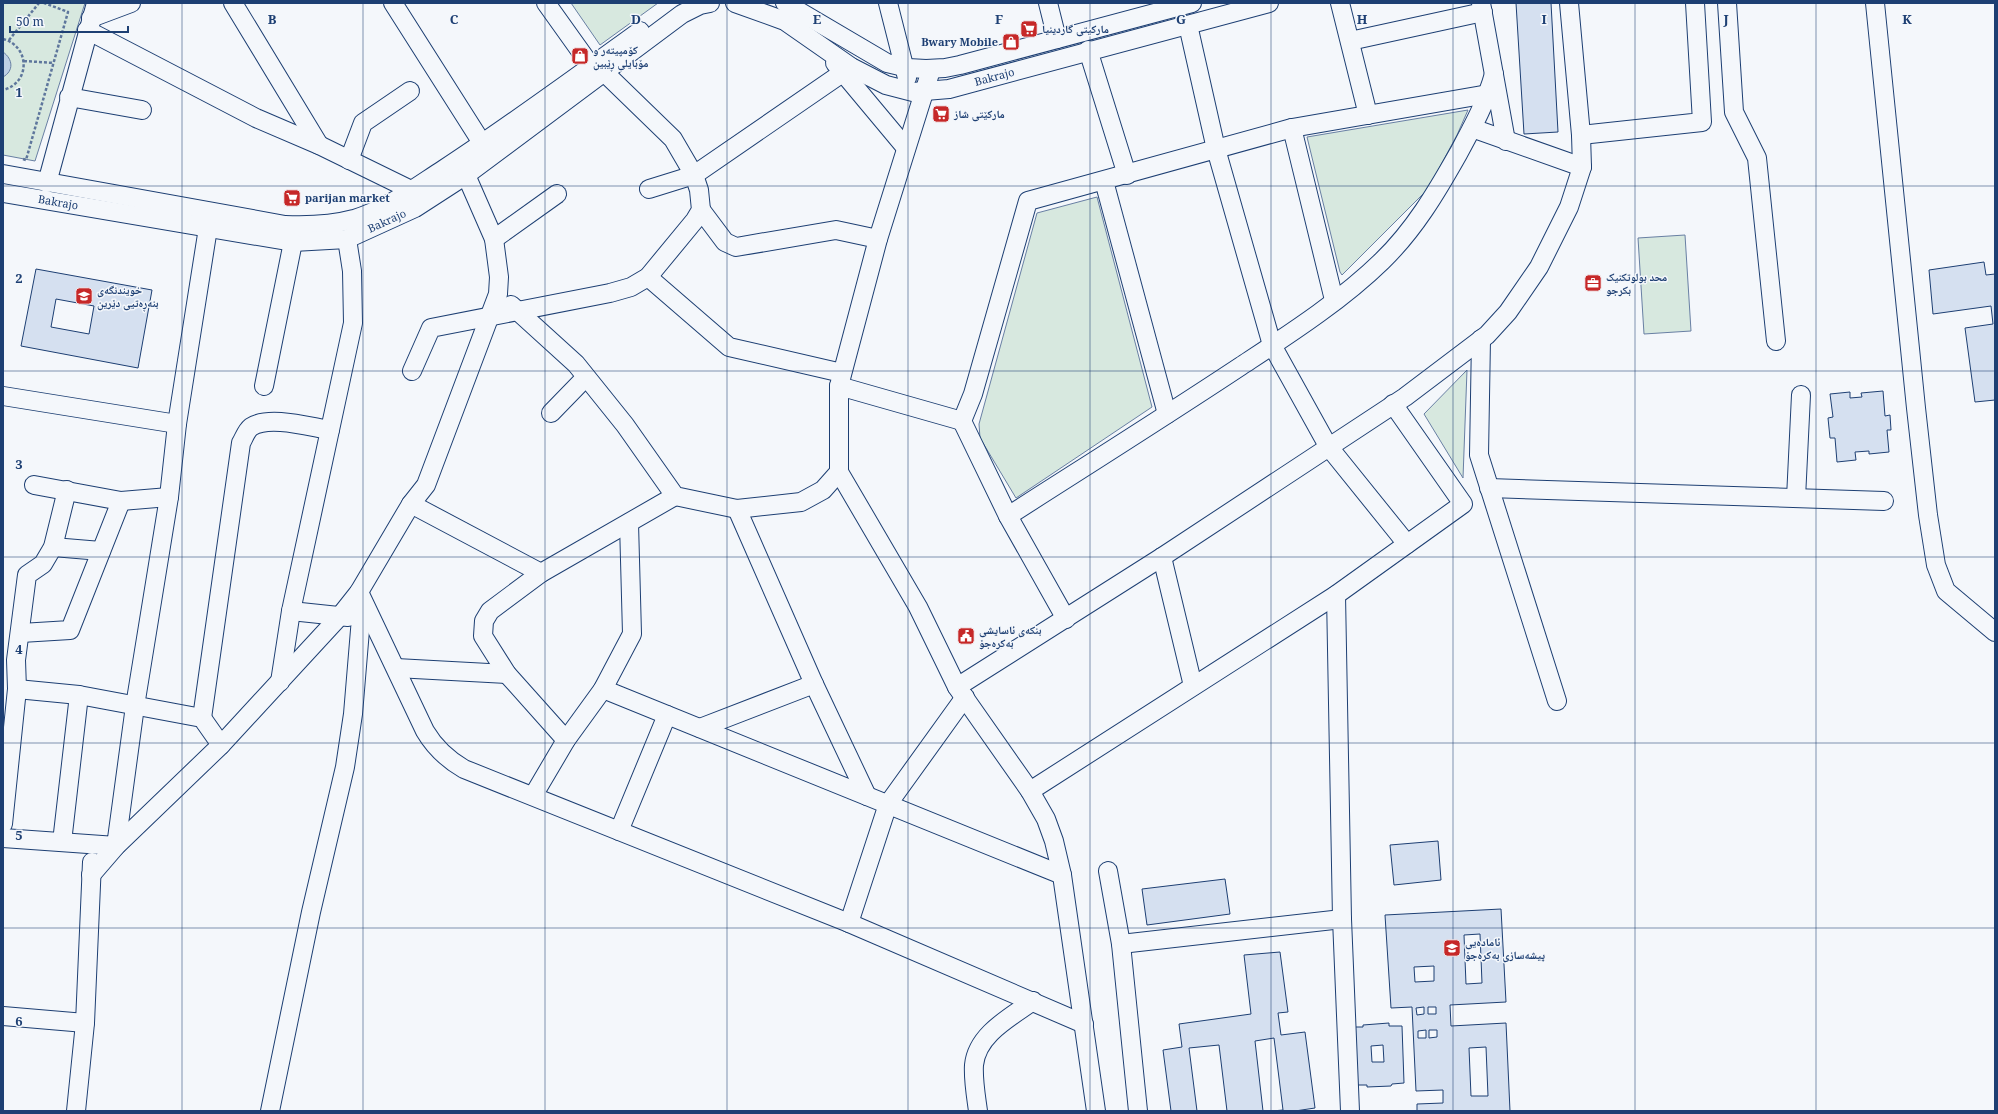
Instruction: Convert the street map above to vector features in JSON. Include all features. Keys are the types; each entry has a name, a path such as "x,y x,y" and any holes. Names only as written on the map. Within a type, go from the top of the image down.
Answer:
{"street":[{"path":"91,17 131,3"},
{"path":"233,3 319,145"},
{"path":"393,3 482,144"},
{"path":"546,3 598,69 673,139 694,175 699,190 701,210 724,242 736,247 836,230 878,239"},
{"name":"Bakrajo","path":"3,193 293,242 347,239 415,208 466,175 668,11 684,3"},
{"name":"Bakrajo","path":"3,174 278,224 305,226 332,224 355,219 377,210 411,190 682,14 700,5 710,3"},
{"name":"Bakrajo","path":"735,3 785,21 824,48 847,70 886,86 917,91 949,88 1269,3"},
{"name":"Bakrajo","path":"785,3 877,58 904,68 931,70 960,65 1057,39 1153,8 1192,3"},
{"path":"888,3 904,68 917,91"},
{"path":"1048,3 1057,39"},
{"path":"1340,3 1368,115"},
{"path":"849,924 888,804 961,692 1066,619 1393,404 1481,339 1508,312 1539,267 1569,207 1582,167 1581,135 1569,3"},
{"path":"1581,135 1702,122 1695,3"},
{"path":"1727,3 1734,112 1757,158 1776,341"},
{"path":"1875,3 1915,400 1928,515 1936,565 1946,591 1995,632"},
{"path":"1350,41 1482,7 1506,141"},
{"path":"47,183 91,17"},
{"path":"91,17 256,118 319,145 411,190"},
{"path":"1188,25 1216,149 1272,345 1328,446 1407,544"},
{"path":"1088,50 1127,175"},
{"path":"649,189 694,175 847,70 906,148"},
{"path":"931,70 917,91 916,116 878,239 841,379 839,472 918,607 961,692 1030,790 1046,819 1054,841 1062,875 1096,1111"},
{"path":"1008,516 1272,345 1334,300 1382,262 1402,240 1436,194 1472,128 1488,94 1494,74"},
{"path":"348,160 363,123 410,91"},
{"path":"962,421 973,394 1028,201 1127,175 1292,128 1488,94"},
{"path":"69,97 142,110"},
{"path":"1292,128 1334,300"},
{"path":"1472,128 1582,167"},
{"path":"92,875 116,846 221,745 340,616 359,592 411,504 426,485 491,316 498,294 499,277 494,239 466,175"},
{"path":"1104,181 1167,414"},
{"path":"494,239 557,194"},
{"path":"412,371 431,328 620,291 648,277 701,210"},
{"path":"116,846 135,706 170,497 177,424 208,228"},
{"path":"280,682 291,611 353,324 352,271 347,239"},
{"path":"264,386 293,242"},
{"path":"648,277 729,347 841,379 962,421 1008,516 1066,619"},
{"path":"498,294 576,364 625,425 675,496"},
{"path":"1481,339 1480,455 1489,488 1557,701"},
{"path":"551,413 586,377"},
{"path":"1796,498 1801,395"},
{"path":"3,396 177,424"},
{"path":"1030,790 1336,595 1462,504 1393,404"},
{"path":"221,745 202,718 241,443 250,428 270,422 330,430"},
{"path":"566,740 507,674 483,636 484,621 490,610 541,573 675,496 737,509 800,502 823,490 839,472"},
{"path":"34,485 122,501 170,497"},
{"path":"1489,488 1884,501"},
{"path":"3,824 17,689 10,660 21,633 27,575 43,564 53,547 67,490"},
{"path":"21,633 70,630 122,501"},
{"path":"411,504 541,573"},
{"path":"737,509 814,684 867,796"},
{"path":"533,796 566,740 603,689 632,634 628,523"},
{"path":"53,547 101,550"},
{"path":"1162,557 1193,686"},
{"path":"359,592 367,619 396,668 432,743 445,756 464,769 849,924 1084,1024"},
{"path":"1336,595 1342,919 1350,1111"},
{"path":"291,611 367,619"},
{"path":"270,1111 311,912 345,766 367,619"},
{"path":"396,668 507,674"},
{"path":"700,728 814,684"},
{"path":"17,689 78,695 202,718"},
{"path":"603,689 1062,875"},
{"path":"62,842 78,695"},
{"path":"619,831 667,715"},
{"path":"3,838 116,846"},
{"path":"76,1111 85,1023 94,844"},
{"path":"1108,870 1121,944 1138,1111"},
{"path":"1121,944 1342,919"},
{"path":"978,1111 974,1066 980,1045 999,1026 1033,1001"},
{"path":"3,1016 85,1023"}],"path":[{"path":"9,40 39,3"},
{"path":"18,158 26,160 68,12 44,3"},
{"path":"3,39 9,40 16,45 22,52 24,61 22,77 16,84 3,90"},
{"path":"24,61 54,62"}],"shaded area":[{"path":"3,3 85,3 35,161 3,155"},
{"path":"571,3 658,3 600,45"},
{"path":"1468,110 1457,135 1428,189 1342,275 1340,272 1307,137"},
{"path":"1097,197 1152,407 1016,498 980,438 979,424 1037,213"},
{"path":"1685,235 1691,331 1644,334 1638,238"},
{"path":"1467,370 1463,478 1424,414"}],"water":[{"path":"3,52 9,58 11,65 9,72 3,77"}],"building":[{"path":"1516,3 1551,3 1558,132 1524,134"},
{"path":"1984,262 1986,275 1995,274 1995,400 1975,402 1965,328 1993,324 1991,306 1933,314 1929,270"},
{"path":"36,269 152,290 138,368 21,346","holes":["56,299 94,306 89,334 51,327"]},
{"path":"1883,391 1885,416 1890,415 1891,430 1887,430 1889,452 1869,454 1869,451 1855,452 1856,460 1837,462 1835,438 1830,438 1828,418 1833,417 1830,394 1850,392 1850,398 1862,397 1861,393"},
{"path":"1438,841 1441,880 1394,885 1390,845"},
{"path":"1225,879 1230,914 1147,925 1142,889"},
{"path":"1501,909 1506,1002 1450,1005 1451,1026 1506,1023 1510,1111 1417,1111 1417,1104 1443,1103 1443,1090 1416,1091 1412,1007 1391,1008 1385,915","holes":["1480,934 1482,983 1466,984 1464,935","1434,966 1434,981 1415,982 1414,967","1424,1007 1424,1014 1417,1015 1416,1008","1428,1007 1436,1007 1436,1014 1428,1014","1426,1030 1426,1038 1418,1038 1418,1031","1429,1030 1437,1030 1437,1037 1429,1038","1486,1047 1488,1096 1471,1096 1469,1048"]},
{"path":"1280,952 1288,1012 1278,1013 1281,1035 1305,1032 1315,1108 1295,1111 1272,1111 1283,1110 1274,1038 1255,1041 1263,1111 1227,1111 1219,1045 1189,1048 1197,1111 1171,1111 1163,1050 1182,1047 1179,1024 1251,1014 1244,955"},
{"path":"1389,1023 1389,1026 1402,1026 1404,1083 1392,1084 1391,1086 1367,1087 1367,1085 1354,1085 1352,1027 1363,1027 1363,1025","holes":["1383,1045 1384,1062 1372,1062 1371,1046"]}],"place":[{"name":"مارکیتی گاردینیا","path":"1029,29"},
{"name":"Bwary Mobile","path":"1011,42"},
{"name":"کۆمپیتەر و مۆبایلی ڕێبین","path":"580,56"},
{"name":"مارکێتی شاز","path":"941,114"},
{"name":"parijan market","path":"292,198"},
{"name":"محد بولوتکنیک بکرجو","path":"1593,283"},
{"name":"خویندنگەی بنەڕەتیی دێرین","path":"84,296"},
{"name":"بنکەی ئاسایشی بەکرەجۆ","path":"966,636"},
{"name":"ئامادەیی پیشەسازی بەکرەجۆ","path":"1452,948"}]}
